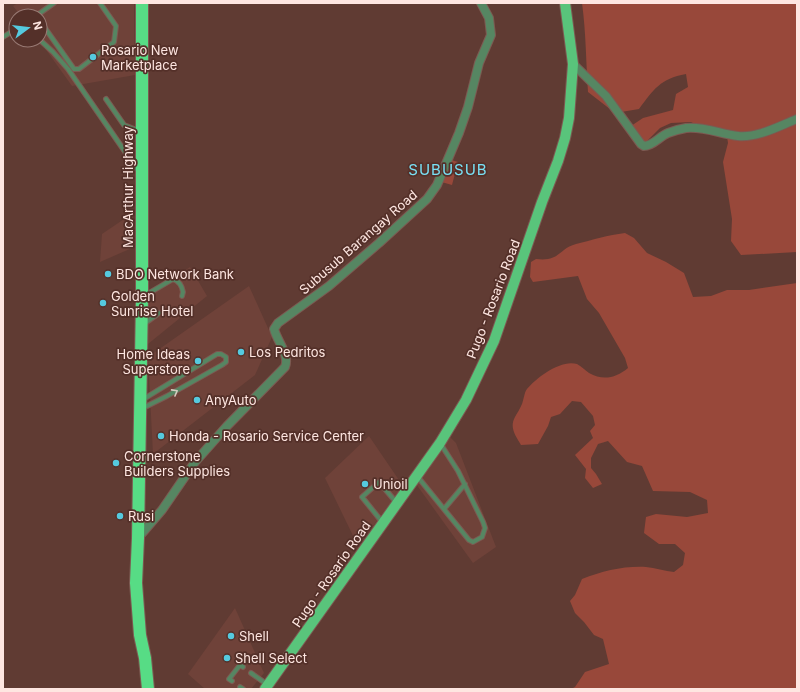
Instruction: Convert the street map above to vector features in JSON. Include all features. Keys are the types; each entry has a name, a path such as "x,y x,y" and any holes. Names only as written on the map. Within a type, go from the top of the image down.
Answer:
{"highway":[{"name":"MacArthur Highway","path":"142,3 142,325 136,582 140,635 145,658 155,689"},
{"name":"MacArthur Highway","path":"145,658 148,689"}],"main road":[{"name":"Pugo - Rosario Road","path":"267,687 440,443 466,400 494,341 565,138 569,118 573,64 565,3"}],"street":[{"name":"Subusub Barangay Road","path":"138,538 162,510 195,462 227,426 285,367 286,357 275,336 274,329 278,323 329,286 427,199 436,185 459,133 468,107 479,63 491,35 489,18 481,3"},
{"path":"573,64 606,96 644,146 650,145 666,134 685,128 699,128 737,136 747,136 757,134 797,119"}],"lane":[{"path":"48,32 74,69 79,69 114,42 116,26 100,3"},
{"path":"48,47 68,69 142,176"},
{"path":"106,99 124,125 134,129 142,129"},
{"path":"142,298 173,279 177,281 181,287 183,292 182,296"},
{"path":"142,325 159,313"},
{"path":"217,354 221,354 226,357 226,362 222,365 167,396 140,405 217,354"},
{"path":"417,475 469,540 473,542 482,537 485,528 483,522 458,470 440,443"},
{"path":"383,522 362,497 379,482 396,503"},
{"path":"444,509 465,484"},
{"path":"232,681 229,679 240,665 243,667"},
{"path":"251,673 267,687"}],"shaded area":[{"name":"Rosario New Marketplace","path":"18,3 134,3 135,75 72,86 45,48 48,48 48,8 15,8 13,6"},
{"path":"582,3 797,3 797,252 741,255 731,241 732,219 723,162 728,143 726,130 702,128 691,122 671,123 660,128 644,144 631,126 643,118 673,110 676,94 688,87 686,74 670,79 658,86 639,109 615,113 588,92"},
{"path":"445,158 458,162 452,185 438,181"},
{"path":"133,213 132,248 100,262 102,234"},
{"path":"625,233 634,238 647,253 684,273 693,297 711,296 727,290 749,290 797,283 797,689 571,689 575,687 585,672 609,664 603,639 594,635 575,613 570,601 575,595 582,579 605,571 629,567 646,567 674,572 683,565 685,553 675,544 659,544 644,533 646,517 656,514 687,517 708,513 707,500 690,492 653,491 642,466 627,462 608,441 598,444 591,458 591,468 602,484 593,488 585,478 586,469 575,455 593,438 590,431 595,425 593,416 581,402 572,401 560,414 551,417 548,426 538,444 521,445 514,432 513,421 522,404 526,391 536,380 549,370 571,363 577,364 589,373 604,378 619,374 628,368 625,358 599,313 587,299 578,276 533,282 530,277 531,262 536,259 550,259 570,246 606,236"},
{"path":"190,267 207,296 148,344 148,295"},
{"path":"249,286 272,337 255,375 153,454 148,357"},
{"path":"369,436 403,486 358,546 325,478"},
{"path":"450,437 456,443 496,547 473,563 416,484"},
{"path":"235,608 264,673 251,689 205,689 188,674"}],"place":[{"name":"Rosario New Marketplace","path":"93,57"},
{"name":"BDO Network Bank","path":"108,274"},
{"name":"Golden Sunrise Hotel","path":"103,303"},
{"name":"Los Pedritos","path":"241,352"},
{"name":"Home Ideas Superstore","path":"198,361"},
{"name":"AnyAuto","path":"197,400"},
{"name":"Honda - Rosario Service Center","path":"161,436"},
{"name":"Cornerstone Builders Supplies","path":"116,463"},
{"name":"Unioil","path":"365,484"},
{"name":"Rusi","path":"120,516"},
{"name":"Shell","path":"231,636"},
{"name":"Shell Select","path":"227,658"}],"district":[{"name":"SUBUSUB","path":"448,170"}]}
